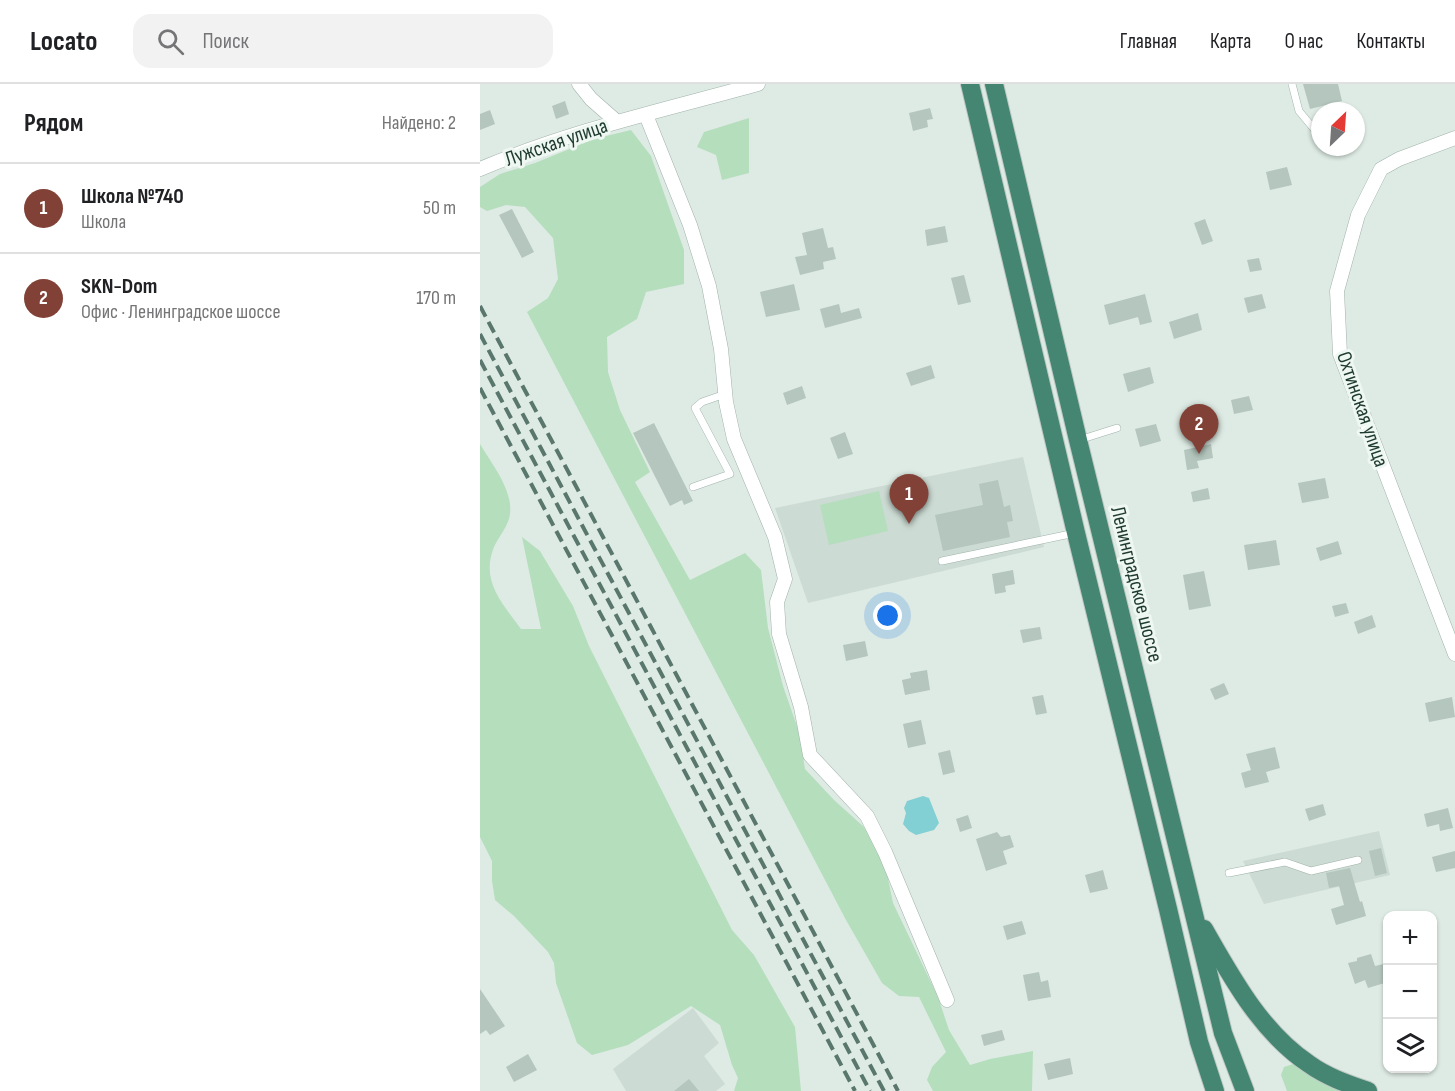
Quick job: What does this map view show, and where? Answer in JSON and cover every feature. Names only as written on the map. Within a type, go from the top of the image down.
[{"type":"highway","points":[[970,84],[1076,533],[1166,897],[1208,1091]]},
{"type":"highway","name":"Ленинградское шоссе","points":[[994,84],[1078,440],[1223,1033],[1245,1091]]},
{"type":"highway","points":[[1193,908],[1229,973],[1255,1011],[1280,1040],[1308,1064],[1337,1080],[1368,1091]]},
{"type":"highway","points":[[1198,1042],[1215,1091]]},
{"type":"street","name":"Лужская улица","points":[[579,84],[591,99],[616,121]]},
{"type":"street","points":[[616,121],[758,84]]},
{"type":"street","points":[[646,115],[690,225],[709,285],[734,439],[775,537],[785,579],[777,602],[779,634],[801,707],[810,755],[867,816],[885,852],[947,1000]]},
{"type":"street","name":"Лужская улица","points":[[480,169],[512,155],[616,121]]},
{"type":"street","name":"Охтинская улица","points":[[1455,138],[1381,168],[1358,215],[1337,291],[1340,354],[1455,654]]},
{"type":"lane","points":[[1292,84],[1299,111],[1311,125]]},
{"type":"lane","points":[[693,487],[730,474],[694,408],[702,402],[725,394]]},
{"type":"lane","points":[[1078,440],[1117,428]]},
{"type":"lane","points":[[942,561],[1076,533]]},
{"type":"lane","points":[[1229,873],[1285,862],[1311,871],[1358,860]]},
{"type":"shaded area","points":[[1023,457],[1044,547],[808,603],[775,508]]},
{"type":"shaded area","points":[[1379,831],[1390,875],[1264,904],[1243,861]]},
{"type":"shaded area","points":[[693,1008],[719,1043],[704,1056],[725,1084],[716,1091],[626,1091],[613,1069]]},
{"type":"green space","points":[[749,118],[749,173],[722,180],[716,155],[697,147],[704,132]]},
{"type":"green space","points":[[631,130],[651,156],[684,250],[684,284],[646,292],[637,319],[607,337],[608,372],[620,410],[650,472],[635,482],[690,580],[745,553],[761,570],[768,628],[783,686],[799,732],[805,769],[864,827],[875,845],[885,864],[893,903],[938,997],[949,1030],[970,1065],[1033,1051],[1032,1091],[933,1091],[927,1080],[932,1067],[946,1052],[919,997],[899,996],[882,983],[846,920],[527,312],[548,298],[558,279],[553,238],[525,207],[506,205],[487,211],[480,207],[480,187],[500,174],[535,163],[594,139]]},
{"type":"green space","points":[[480,444],[501,478],[510,505],[508,523],[490,559],[490,571],[496,591],[521,629],[541,629],[522,537],[540,551],[573,606],[589,646],[732,930],[754,955],[795,1027],[801,1091],[734,1091],[738,1078],[720,1025],[691,1006],[628,1045],[592,1055],[577,1043],[556,983],[554,963],[548,952],[514,916],[495,900],[492,861],[480,837]]},
{"type":"green space","points":[[879,491],[888,531],[829,545],[820,505]]},
{"type":"green space","points":[[1293,1064],[1341,1091],[1287,1091],[1281,1075],[1284,1067]]},
{"type":"water","points":[[923,796],[929,798],[939,823],[934,830],[916,835],[903,824],[906,813],[904,808],[907,801]]},
{"type":"building","points":[[1303,84],[1338,84],[1342,101],[1311,102],[1310,109]]},
{"type":"building","points":[[565,101],[569,114],[556,119],[552,106]]},
{"type":"building","points":[[930,108],[933,119],[927,120],[928,127],[913,131],[909,113]]},
{"type":"building","points":[[490,110],[495,124],[480,130],[480,114]]},
{"type":"building","points":[[1287,167],[1292,185],[1270,190],[1266,172]]},
{"type":"building","points":[[512,209],[534,252],[522,258],[499,215]]},
{"type":"building","points":[[1205,219],[1213,241],[1202,245],[1194,223]]},
{"type":"building","points":[[945,226],[948,242],[927,246],[925,230]]},
{"type":"building","points":[[823,228],[828,248],[833,247],[836,259],[823,262],[824,269],[800,275],[795,257],[807,255],[802,233]]},
{"type":"building","points":[[1259,258],[1262,270],[1250,272],[1247,260]]},
{"type":"building","points":[[964,275],[971,302],[958,305],[951,278]]},
{"type":"building","points":[[794,284],[800,310],[766,317],[760,292]]},
{"type":"building","points":[[1145,294],[1152,322],[1140,325],[1138,317],[1109,325],[1104,305]]},
{"type":"building","points":[[1262,294],[1266,308],[1248,313],[1244,298]]},
{"type":"building","points":[[839,304],[841,313],[859,308],[862,318],[825,328],[820,309]]},
{"type":"building","points":[[1198,313],[1202,330],[1174,339],[1169,322]]},
{"type":"building","points":[[931,365],[935,378],[911,386],[906,373]]},
{"type":"building","points":[[1150,367],[1154,383],[1128,392],[1123,374]]},
{"type":"building","points":[[802,386],[806,398],[787,405],[783,393]]},
{"type":"building","points":[[1249,396],[1253,410],[1234,414],[1231,400]]},
{"type":"building","points":[[654,423],[693,501],[684,505],[682,500],[670,506],[633,433]]},
{"type":"building","points":[[1156,424],[1161,441],[1140,447],[1135,429]]},
{"type":"building","points":[[845,432],[853,454],[838,459],[830,438]]},
{"type":"building","points":[[1211,444],[1213,458],[1197,461],[1199,468],[1187,470],[1184,450]]},
{"type":"building","points":[[1325,478],[1329,498],[1302,503],[1298,483]]},
{"type":"building","points":[[998,480],[1004,507],[1010,505],[1013,521],[1007,522],[1010,537],[943,551],[935,515],[983,505],[979,484]]},
{"type":"building","points":[[1208,488],[1210,499],[1193,502],[1191,492]]},
{"type":"building","points":[[1276,540],[1280,565],[1248,570],[1244,545]]},
{"type":"building","points":[[1338,541],[1342,554],[1320,561],[1316,548]]},
{"type":"building","points":[[1013,570],[1015,584],[1005,586],[1006,592],[995,594],[992,574]]},
{"type":"building","points":[[1204,571],[1211,606],[1189,610],[1183,575]]},
{"type":"building","points":[[1346,603],[1349,613],[1335,617],[1332,606]]},
{"type":"building","points":[[1372,615],[1376,627],[1358,634],[1354,622]]},
{"type":"building","points":[[1040,627],[1042,639],[1023,643],[1020,630]]},
{"type":"building","points":[[865,641],[868,656],[846,661],[843,645]]},
{"type":"building","points":[[927,670],[930,690],[905,695],[902,680],[911,678],[910,673]]},
{"type":"building","points":[[1224,683],[1229,694],[1215,700],[1210,689]]},
{"type":"building","points":[[1043,695],[1047,713],[1036,715],[1032,697]]},
{"type":"building","points":[[1452,697],[1455,717],[1429,722],[1425,703]]},
{"type":"building","points":[[921,720],[926,744],[908,748],[903,724]]},
{"type":"building","points":[[1275,747],[1280,768],[1266,772],[1269,782],[1245,788],[1241,773],[1251,770],[1246,754]]},
{"type":"building","points":[[950,750],[955,772],[943,775],[938,753]]},
{"type":"building","points":[[1323,804],[1326,815],[1309,821],[1305,809]]},
{"type":"building","points":[[1448,808],[1453,828],[1440,831],[1439,824],[1427,827],[1424,814]]},
{"type":"building","points":[[968,815],[972,828],[960,832],[956,819]]},
{"type":"building","points":[[997,832],[1001,837],[1010,835],[1014,847],[1003,851],[1007,864],[986,871],[976,839]]},
{"type":"building","points":[[1381,848],[1387,873],[1375,876],[1369,851]]},
{"type":"building","points":[[1455,851],[1455,868],[1436,872],[1432,857]]},
{"type":"building","points":[[1350,868],[1366,916],[1336,925],[1331,909],[1344,905],[1339,886],[1329,888],[1326,873]]},
{"type":"building","points":[[1103,870],[1108,889],[1090,893],[1085,875]]},
{"type":"building","points":[[1022,921],[1026,934],[1007,940],[1003,926]]},
{"type":"building","points":[[1371,954],[1375,966],[1383,964],[1383,984],[1368,988],[1365,980],[1355,984],[1348,963],[1357,961],[1357,958]]},
{"type":"building","points":[[1039,972],[1041,982],[1048,980],[1051,997],[1028,1001],[1023,975]]},
{"type":"building","points":[[480,989],[505,1026],[490,1035],[486,1030],[480,1034]]},
{"type":"building","points":[[1002,1030],[1005,1040],[984,1046],[981,1035]]},
{"type":"building","points":[[528,1054],[537,1070],[514,1082],[506,1067]]},
{"type":"building","points":[[1070,1058],[1073,1074],[1048,1080],[1044,1064]]},
{"type":"building","points":[[689,1079],[699,1091],[674,1091]]},
{"type":"railway","points":[[480,306],[898,1091]]},
{"type":"railway","points":[[480,334],[884,1091]]},
{"type":"railway","points":[[480,360],[870,1091]]},
{"type":"railway","points":[[480,388],[855,1091]]},
{"type":"place","name":"SKN-Dom","points":[[1199,454]]},
{"type":"place","name":"Школа №740","points":[[909,524]]}]
